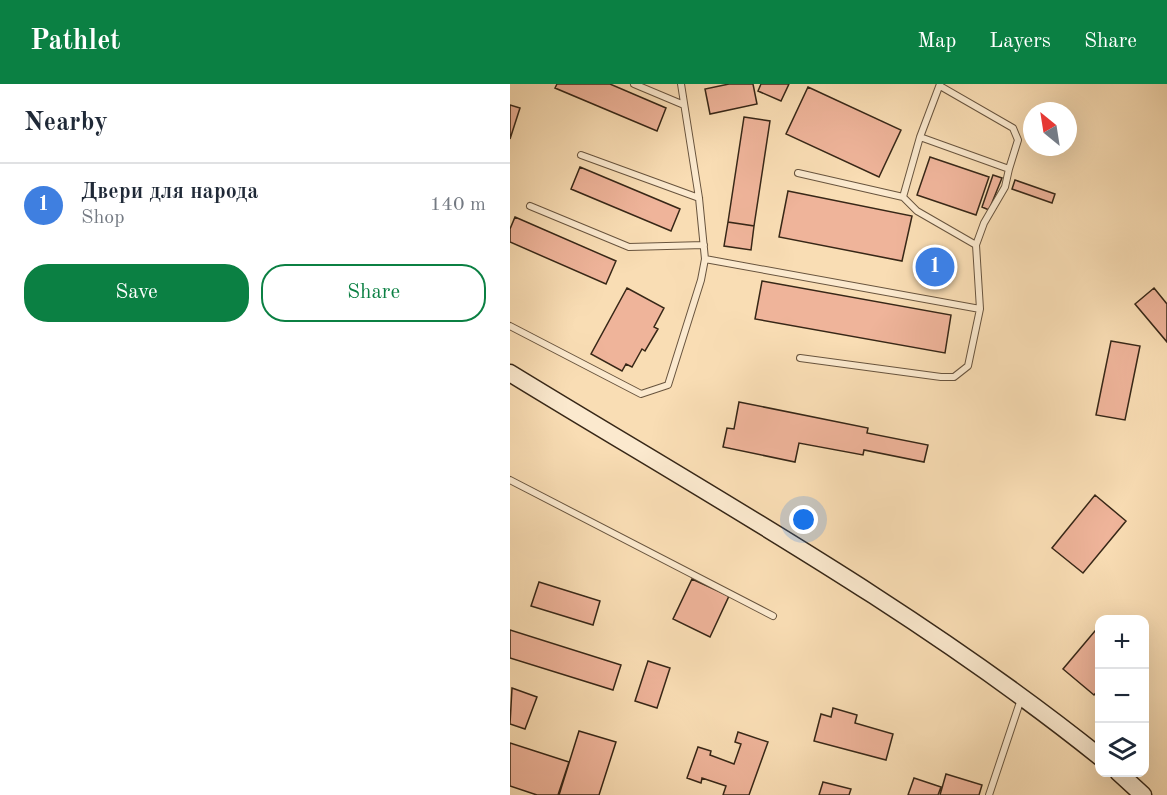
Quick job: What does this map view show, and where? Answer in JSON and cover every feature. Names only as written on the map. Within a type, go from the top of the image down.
[{"type":"main road","points":[[510,373],[870,595],[1021,698],[1095,754]]},
{"type":"main road","points":[[1123,777],[1143,795]]},
{"type":"lane","points":[[634,84],[684,105]]},
{"type":"lane","points":[[510,326],[641,394],[668,385],[701,280],[705,259],[699,198],[681,84]]},
{"type":"lane","points":[[800,358],[954,377],[968,366],[980,309],[976,245],[984,223],[1005,187],[1018,140],[1013,128],[940,85],[920,137],[903,197]]},
{"type":"lane","points":[[920,137],[1009,169]]},
{"type":"lane","points":[[581,155],[699,198]]},
{"type":"lane","points":[[798,173],[903,197],[916,211],[976,245]]},
{"type":"lane","points":[[530,206],[629,247],[704,245]]},
{"type":"lane","points":[[705,259],[980,309]]},
{"type":"lane","points":[[510,480],[774,616]]},
{"type":"lane","points":[[989,795],[1021,698]]},
{"type":"building","points":[[557,84],[610,84],[666,108],[657,131],[555,88]]},
{"type":"building","points":[[729,84],[753,84],[757,104],[710,114],[705,89]]},
{"type":"building","points":[[761,84],[789,84],[781,101],[758,91]]},
{"type":"building","points":[[808,87],[901,130],[879,177],[786,134]]},
{"type":"building","points":[[510,105],[520,108],[510,139]]},
{"type":"building","points":[[744,117],[770,121],[754,226],[728,222]]},
{"type":"building","points":[[930,157],[989,177],[976,215],[917,195]]},
{"type":"building","points":[[580,167],[680,209],[671,231],[571,189]]},
{"type":"building","points":[[993,175],[1002,178],[989,210],[982,207]]},
{"type":"building","points":[[1015,180],[1055,194],[1052,203],[1012,189]]},
{"type":"building","points":[[788,191],[912,216],[902,261],[779,237]]},
{"type":"building","points":[[515,217],[616,261],[606,284],[510,242],[510,229]]},
{"type":"building","points":[[728,222],[754,226],[751,250],[724,246]]},
{"type":"building","points":[[932,253],[945,257],[938,282],[925,278]]},
{"type":"building","points":[[762,281],[951,315],[945,353],[755,319]]},
{"type":"building","points":[[627,288],[664,308],[654,327],[658,329],[645,351],[642,349],[632,367],[626,364],[622,371],[591,354]]},
{"type":"building","points":[[1154,288],[1167,304],[1167,342],[1135,304]]},
{"type":"building","points":[[1111,341],[1140,346],[1125,420],[1096,415]]},
{"type":"building","points":[[739,402],[868,428],[867,433],[928,445],[924,462],[864,450],[863,455],[799,443],[795,462],[723,447],[727,428],[734,429]]},
{"type":"building","points":[[1095,495],[1126,521],[1083,573],[1052,548]]},
{"type":"building","points":[[692,579],[729,596],[710,637],[673,619]]},
{"type":"building","points":[[539,582],[600,601],[593,625],[531,606]]},
{"type":"building","points":[[510,630],[621,665],[613,690],[510,658]]},
{"type":"building","points":[[1095,631],[1095,694],[1063,669]]},
{"type":"building","points":[[648,661],[670,668],[657,708],[635,701]]},
{"type":"building","points":[[512,688],[537,697],[525,729],[510,724]]},
{"type":"building","points":[[833,708],[857,715],[855,723],[893,734],[886,760],[814,741],[821,714],[831,717]]},
{"type":"building","points":[[579,731],[616,742],[599,795],[559,795]]},
{"type":"building","points":[[738,732],[768,742],[749,795],[723,795],[726,786],[702,778],[701,783],[687,778],[698,747],[711,751],[710,755],[734,764],[741,744],[735,742]]},
{"type":"building","points":[[510,743],[569,762],[558,795],[537,795],[510,786]]},
{"type":"building","points":[[946,774],[982,785],[979,795],[940,795]]},
{"type":"building","points":[[914,778],[941,787],[938,795],[908,795]]},
{"type":"building","points":[[823,782],[851,789],[849,795],[819,795]]},
{"type":"place","name":"Двери для народа","points":[[935,267]]}]
